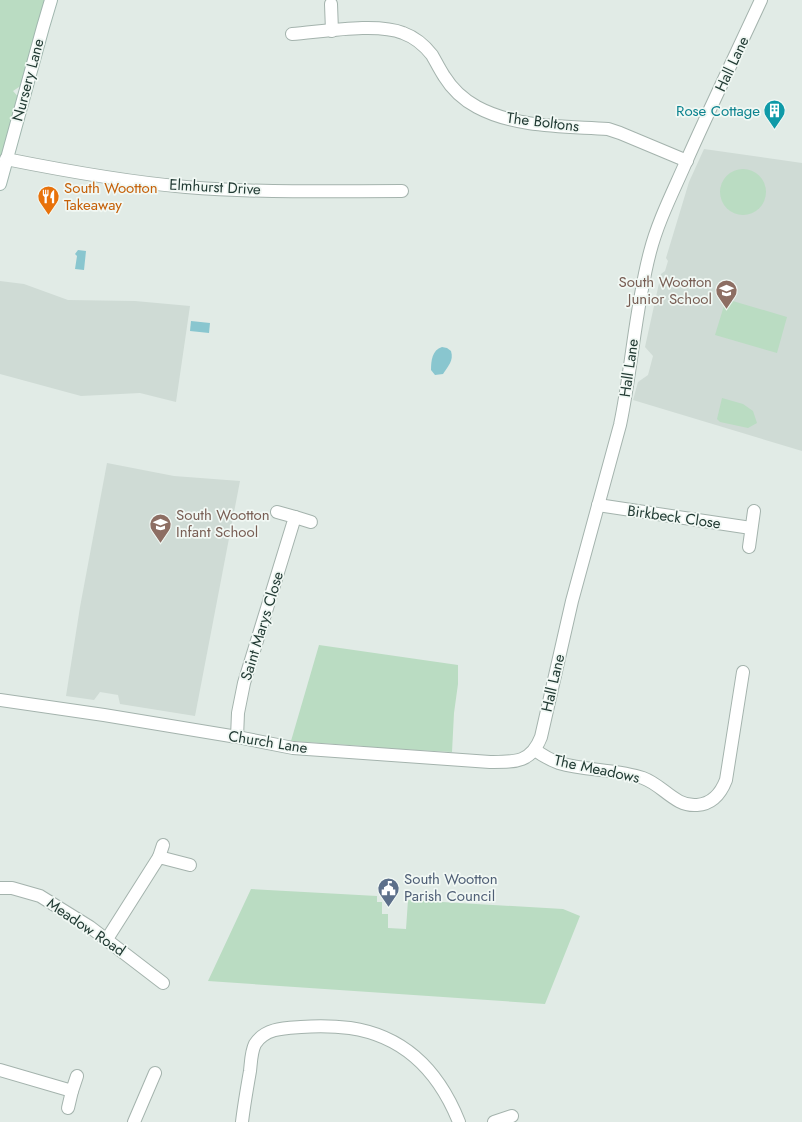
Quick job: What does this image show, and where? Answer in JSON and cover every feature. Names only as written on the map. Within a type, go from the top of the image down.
[{"type":"street","name":"Nursery Lane","points":[[0,184],[38,50],[42,27],[51,0]]},
{"type":"street","name":"Hall Lane","points":[[535,750],[541,737],[572,601],[614,451],[624,406],[637,313],[650,252],[662,217],[761,0]]},
{"type":"street","points":[[330,4],[332,30]]},
{"type":"street","name":"The Boltons","points":[[292,34],[373,28],[389,29],[404,33],[427,50],[452,88],[477,107],[513,121],[608,129],[687,161]]},
{"type":"street","name":"Elmhurst Drive","points":[[6,159],[135,182],[188,187],[255,190],[402,191]]},
{"type":"street","name":"Birkbeck Close","points":[[598,505],[751,528]]},
{"type":"street","points":[[749,547],[754,510]]},
{"type":"street","points":[[277,512],[310,522]]},
{"type":"street","name":"Saint Marys Close","points":[[238,737],[238,714],[244,683],[295,517]]},
{"type":"street","name":"The Meadows","points":[[535,750],[546,758],[560,763],[631,774],[646,779],[687,805],[698,805],[708,802],[717,795],[726,780],[743,672]]},
{"type":"street","name":"Church Lane","points":[[0,700],[238,737],[293,748],[490,762],[512,762],[522,760],[535,750]]},
{"type":"street","points":[[107,939],[159,857],[162,845]]},
{"type":"street","points":[[159,857],[190,865]]},
{"type":"street","name":"Meadow Road","points":[[0,888],[12,888],[40,896],[107,939],[163,983]]},
{"type":"street","points":[[242,1122],[255,1045],[265,1034],[281,1028],[327,1026],[351,1028],[381,1037],[412,1053],[434,1075],[452,1104],[459,1122]]},
{"type":"street","points":[[0,1070],[72,1091]]},
{"type":"street","points":[[134,1122],[155,1073]]},
{"type":"street","points":[[68,1108],[77,1076]]},
{"type":"street","points":[[494,1122],[512,1116]]},
{"type":"shaded area","name":"South Wootton Junior School","points":[[704,149],[802,163],[802,451],[633,400],[638,382],[648,375],[653,356],[645,347],[661,274],[665,271],[668,261],[666,258],[689,182]]},
{"type":"shaded area","points":[[0,281],[24,284],[68,300],[135,301],[190,306],[176,402],[140,393],[81,396],[0,374]]},
{"type":"shaded area","name":"South Wootton Infant School","points":[[107,463],[174,476],[240,481],[195,716],[120,704],[118,695],[100,692],[94,700],[66,696],[80,607]]},
{"type":"green space","points":[[0,0],[48,0],[25,83],[13,91],[21,100],[0,162]]},
{"type":"green space","points":[[748,169],[752,170],[762,179],[765,183],[765,201],[756,211],[748,215],[738,215],[730,211],[721,201],[720,187],[724,179],[734,170]]},
{"type":"green space","points":[[726,299],[787,317],[777,353],[715,335]]},
{"type":"green space","points":[[722,398],[743,404],[753,411],[757,423],[748,428],[720,422],[717,419]]},
{"type":"green space","points":[[319,645],[458,665],[458,684],[454,713],[452,752],[291,741]]},
{"type":"green space","points":[[251,889],[377,896],[377,902],[382,902],[382,914],[388,914],[388,928],[406,929],[408,900],[563,909],[580,916],[545,1004],[208,981]]},
{"type":"water","points":[[78,250],[86,251],[84,270],[75,269],[77,256],[75,254]]},
{"type":"water","points":[[191,321],[210,323],[209,333],[190,331]]},
{"type":"water","points":[[442,347],[451,351],[452,358],[449,366],[443,374],[435,375],[431,370],[432,360],[434,353]]},
{"type":"place","name":"Rose Cottage","points":[[775,130]]},
{"type":"place","name":"South Wootton Takeaway","points":[[48,216]]},
{"type":"place","name":"South Wootton Junior School","points":[[727,310]]},
{"type":"place","name":"South Wootton Infant School","points":[[160,544]]},
{"type":"place","name":"South Wootton Parish Council","points":[[389,908]]}]
